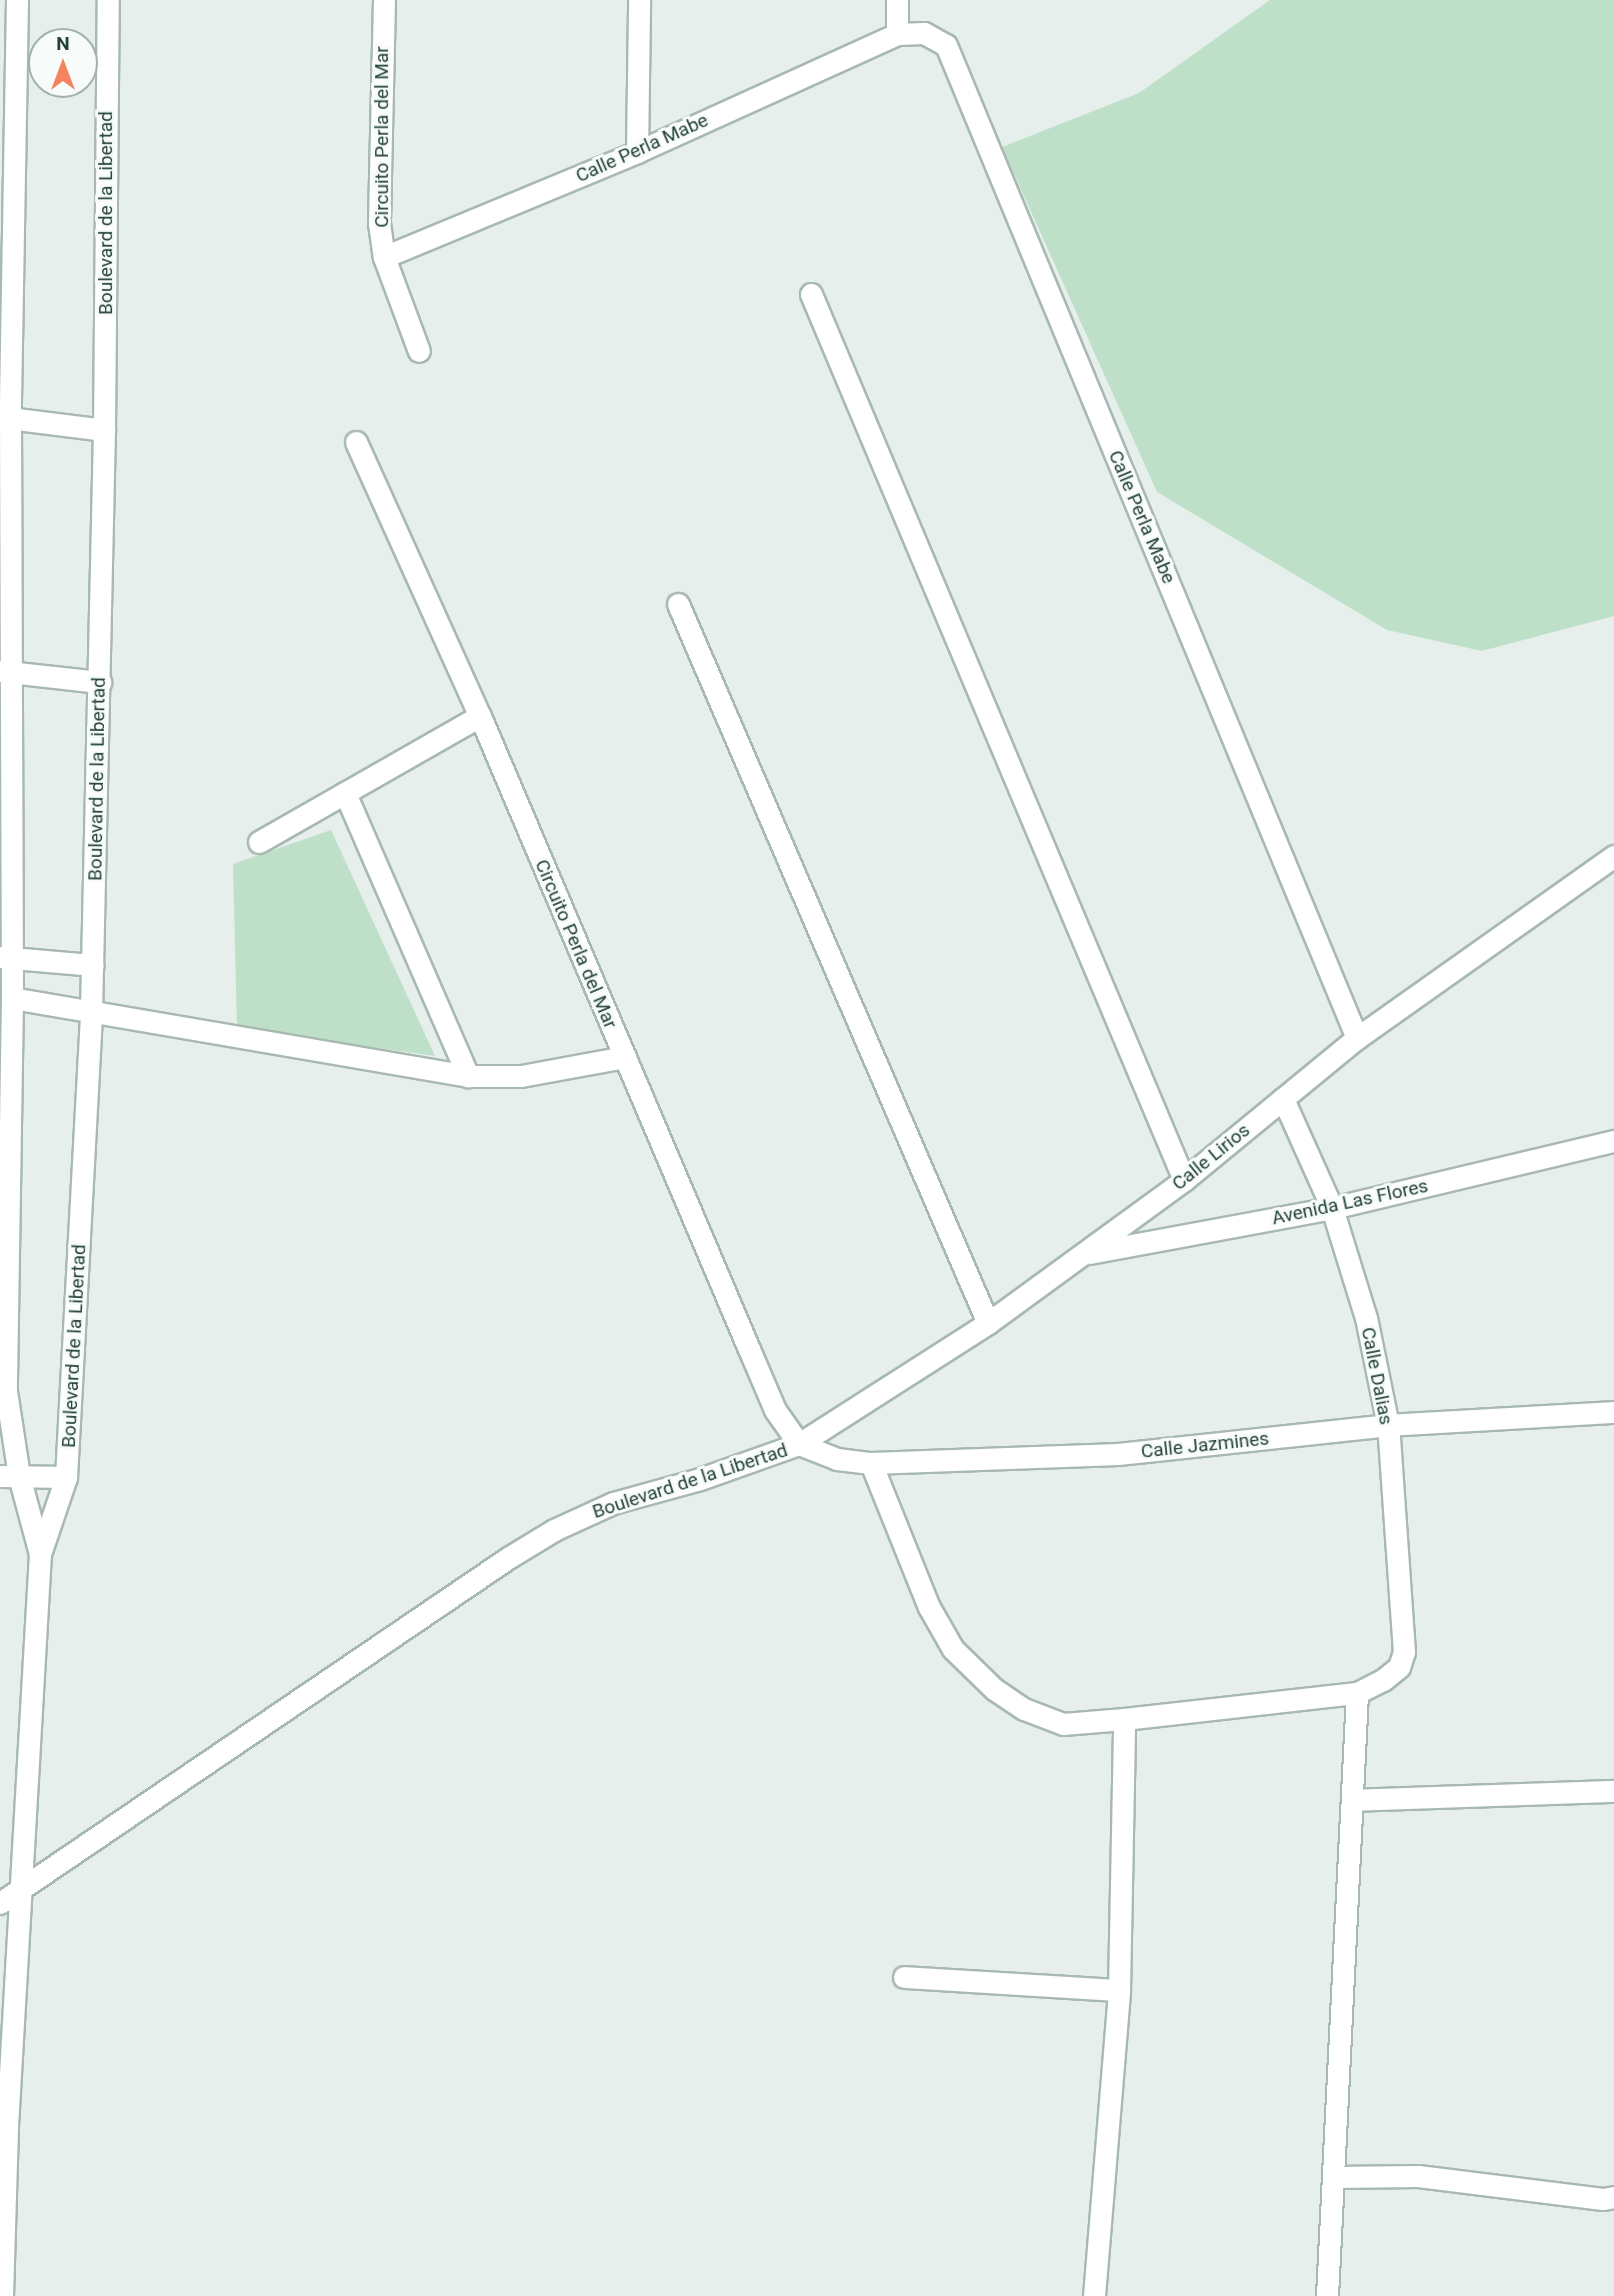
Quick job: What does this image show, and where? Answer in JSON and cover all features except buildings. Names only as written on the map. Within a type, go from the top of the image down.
[{"type":"street","name":"Boulevard de la Libertad","points":[[18,0],[5,418],[6,957],[12,998],[6,1391],[9,1476],[40,1554]]},
{"type":"street","name":"Boulevard de la Libertad","points":[[2,2296],[4,2129],[22,1888],[40,1554],[66,1476],[91,1012],[100,682],[108,0]]},
{"type":"street","name":"Circuito Perla del Mar","points":[[384,0],[379,223],[384,257],[419,351]]},
{"type":"street","points":[[637,152],[639,0]]},
{"type":"street","points":[[897,0],[897,34]]},
{"type":"street","name":"Calle Perla Mabe","points":[[384,257],[637,152],[897,34],[925,33],[946,45],[1357,1038]]},
{"type":"street","points":[[811,294],[1185,1180]]},
{"type":"street","points":[[5,418],[104,430]]},
{"type":"street","name":"Circuito Perla del Mar","points":[[356,442],[480,716],[775,1409],[799,1444]]},
{"type":"street","points":[[678,604],[988,1323]]},
{"type":"street","points":[[5,672],[100,682]]},
{"type":"street","points":[[259,842],[480,716]]},
{"type":"street","points":[[345,793],[468,1076]]},
{"type":"street","name":"Calle Lirios","points":[[799,1444],[988,1323],[1084,1254],[1185,1180],[1357,1038],[1614,856]]},
{"type":"street","points":[[6,957],[93,965]]},
{"type":"street","points":[[12,998],[468,1076],[521,1076],[625,1057]]},
{"type":"street","name":"Calle Dalias","points":[[1283,1099],[1332,1208],[1366,1318],[1388,1425],[1404,1652],[1399,1667],[1383,1680],[1357,1693]]},
{"type":"street","name":"Avenida Las Flores","points":[[1084,1254],[1332,1208],[1614,1141]]},
{"type":"street","name":"Calle Jazmines","points":[[799,1444],[837,1460],[871,1463],[1118,1454],[1388,1425],[1614,1412]]},
{"type":"street","name":"Boulevard de la Libertad","points":[[0,1903],[508,1558],[554,1530],[612,1503],[700,1479],[799,1444]]},
{"type":"street","points":[[871,1463],[929,1607],[953,1649],[994,1689],[1024,1709],[1063,1724],[1357,1693],[1327,2296]]},
{"type":"street","points":[[9,1476],[66,1476]]},
{"type":"street","points":[[1094,2296],[1119,1990],[1124,1719]]},
{"type":"street","points":[[1352,1800],[1614,1791]]},
{"type":"street","points":[[904,1977],[1119,1990]]},
{"type":"street","points":[[1334,2177],[1418,2176],[1603,2199],[1614,2197]]},
{"type":"green space","points":[[1270,0],[1614,0],[1614,616],[1482,651],[1387,630],[1157,492],[1002,147],[1139,93]]},
{"type":"green space","points":[[331,830],[435,1056],[237,1028],[233,864]]}]
